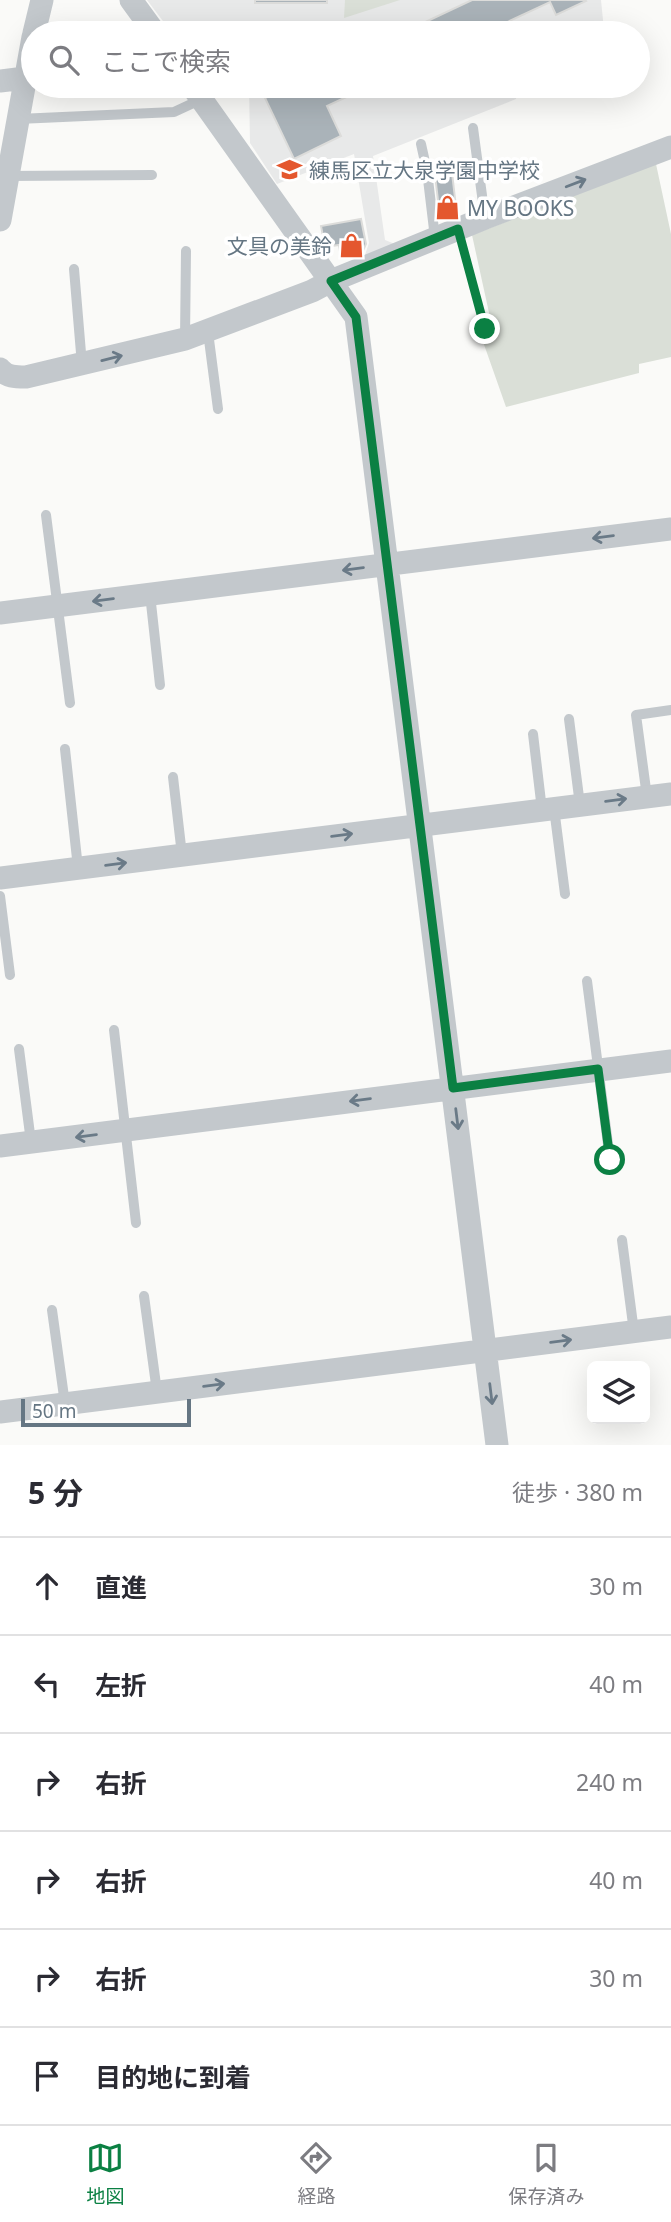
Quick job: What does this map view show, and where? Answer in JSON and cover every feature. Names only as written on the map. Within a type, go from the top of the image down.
[{"type":"street","points":[[37,21],[42,0]]},
{"type":"street","points":[[131,0],[146,21]]},
{"type":"street","points":[[0,81],[21,78]]},
{"type":"street","points":[[0,220],[22,98]]},
{"type":"street","points":[[201,98],[356,317],[498,1445]]},
{"type":"street","points":[[0,369],[13,377],[26,377],[185,340],[312,292],[331,281],[485,218],[671,147]]},
{"type":"street","points":[[0,612],[671,529]]},
{"type":"street","points":[[0,878],[671,794]]},
{"type":"street","points":[[0,1146],[671,1061]]},
{"type":"street","points":[[0,1412],[671,1327]]},
{"type":"lane","points":[[18,119],[174,112],[190,98]]},
{"type":"lane","points":[[473,128],[485,218]]},
{"type":"lane","points":[[421,144],[428,171],[435,238]]},
{"type":"lane","points":[[8,176],[152,176]]},
{"type":"lane","points":[[185,340],[186,251]]},
{"type":"lane","points":[[74,269],[82,365]]},
{"type":"lane","points":[[208,332],[218,410]]},
{"type":"lane","points":[[46,515],[70,703]]},
{"type":"lane","points":[[150,594],[160,685]]},
{"type":"lane","points":[[647,797],[636,715],[671,710]]},
{"type":"lane","points":[[569,719],[580,805]]},
{"type":"lane","points":[[533,734],[565,894]]},
{"type":"lane","points":[[65,749],[78,869]]},
{"type":"lane","points":[[173,777],[182,855]]},
{"type":"lane","points":[[0,896],[10,975]]},
{"type":"lane","points":[[587,981],[610,1160]]},
{"type":"lane","points":[[114,1030],[136,1223]]},
{"type":"lane","points":[[19,1049],[31,1142]]},
{"type":"lane","points":[[622,1240],[634,1332]]},
{"type":"lane","points":[[144,1296],[157,1392]]},
{"type":"lane","points":[[52,1310],[65,1404]]},
{"type":"path","points":[[458,229],[485,329]]},
{"type":"shaded area","points":[[147,0],[601,0],[603,21],[163,21]]},
{"type":"shaded area","points":[[345,0],[400,0],[344,18]]},
{"type":"shaded area","name":"練馬区立大泉学園中学校","points":[[249,98],[516,98],[373,156],[385,240],[395,244],[365,255],[369,243],[354,154],[277,184],[250,143]]},
{"type":"shaded area","points":[[656,164],[671,234],[671,357],[639,364],[639,373],[506,407],[481,336],[493,331],[472,235]]},
{"type":"building","points":[[255,0],[327,0],[327,3],[255,3]]},
{"type":"building","points":[[472,0],[586,1],[556,15],[550,2],[510,21],[427,21]]},
{"type":"building","points":[[265,98],[344,98],[327,106],[341,136],[294,159]]},
{"type":"building","points":[[452,173],[457,215],[440,217],[435,175]]},
{"type":"building","points":[[361,219],[366,244],[362,253],[341,257],[339,245],[325,247],[321,226]]},
{"type":"place","name":"練馬区立大泉学園中学校","points":[[289,170]]},
{"type":"place","name":"MY BOOKS","points":[[447,208]]},
{"type":"place","name":"文具の美鈴","points":[[352,246]]},
{"type":"route","points":[[485,329],[458,229],[331,281],[356,317],[453,1088],[598,1069],[610,1160]]}]
